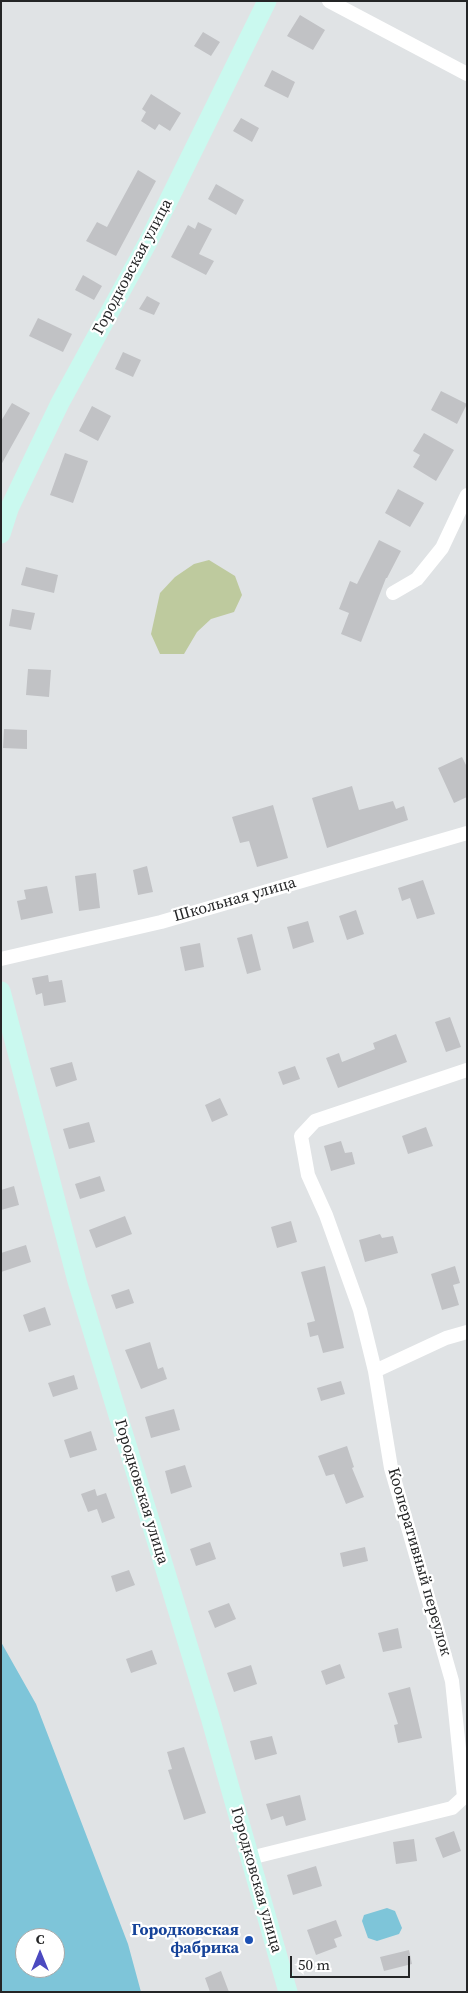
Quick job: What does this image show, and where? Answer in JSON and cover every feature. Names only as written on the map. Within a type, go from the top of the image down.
[{"type":"main road","name":"Городковская улица","points":[[1,534],[9,509],[60,404],[148,242],[267,1]]},
{"type":"main road","name":"Городковская улица","points":[[1,991],[77,1281],[210,1717],[288,1992]]},
{"type":"street","points":[[329,1],[467,74]]},
{"type":"street","points":[[393,593],[417,579],[442,548],[467,495]]},
{"type":"street","name":"Школьная улица","points":[[1,960],[161,922],[467,833]]},
{"type":"street","name":"Кооперативный переулок","points":[[250,1858],[452,1808],[465,1801],[452,1681],[391,1468],[375,1371],[360,1310],[326,1215],[308,1175],[301,1136],[314,1121],[467,1070]]},
{"type":"street","points":[[375,1371],[446,1338],[467,1332]]},
{"type":"green space","points":[[209,560],[235,576],[242,595],[234,612],[211,619],[197,632],[184,654],[160,654],[151,634],[160,593],[175,577],[194,564]]},
{"type":"water","points":[[1,1642],[36,1704],[128,1944],[141,1992],[1,1992]]},
{"type":"water","points":[[387,1908],[395,1911],[402,1928],[399,1934],[377,1941],[368,1938],[362,1921],[364,1915]]},
{"type":"building","points":[[300,15],[325,30],[313,50],[287,36]]},
{"type":"building","points":[[203,32],[220,42],[211,56],[194,46]]},
{"type":"building","points":[[272,70],[295,82],[288,98],[264,86]]},
{"type":"building","points":[[151,94],[181,113],[170,131],[159,124],[155,130],[141,121],[146,112],[142,109]]},
{"type":"building","points":[[241,118],[259,128],[252,142],[233,131]]},
{"type":"building","points":[[138,170],[156,181],[116,256],[86,241],[97,222],[107,227]]},
{"type":"building","points":[[216,184],[244,200],[236,215],[208,199]]},
{"type":"building","points":[[198,222],[212,229],[199,254],[214,261],[206,275],[171,257],[188,225],[195,229]]},
{"type":"building","points":[[83,275],[102,286],[94,300],[75,290]]},
{"type":"building","points":[[147,296],[160,303],[154,315],[139,309]]},
{"type":"building","points":[[38,318],[72,334],[63,352],[29,336]]},
{"type":"building","points":[[123,352],[141,360],[133,377],[115,369]]},
{"type":"building","points":[[441,391],[467,404],[457,424],[431,410]]},
{"type":"building","points":[[12,403],[30,413],[1,465],[1,421]]},
{"type":"building","points":[[92,406],[111,416],[98,441],[79,431]]},
{"type":"building","points":[[424,433],[454,450],[436,481],[413,467],[420,455],[413,451]]},
{"type":"building","points":[[65,453],[88,461],[73,503],[50,495]]},
{"type":"building","points":[[398,489],[424,503],[410,527],[385,513]]},
{"type":"building","points":[[379,540],[401,551],[386,578],[361,642],[341,634],[349,613],[339,609],[350,581],[357,584]]},
{"type":"building","points":[[26,567],[58,575],[54,593],[21,585]]},
{"type":"building","points":[[12,609],[35,613],[31,630],[9,626]]},
{"type":"building","points":[[28,669],[51,670],[49,697],[26,695]]},
{"type":"building","points":[[4,729],[27,730],[27,749],[3,748]]},
{"type":"building","points":[[462,757],[467,767],[467,797],[454,803],[438,768]]},
{"type":"building","points":[[352,786],[359,810],[393,801],[396,809],[404,806],[408,820],[327,848],[312,798]]},
{"type":"building","points":[[273,805],[288,858],[257,867],[249,841],[240,843],[232,817]]},
{"type":"building","points":[[147,866],[153,892],[138,895],[133,870]]},
{"type":"building","points":[[96,873],[100,908],[79,911],[75,876]]},
{"type":"building","points":[[423,880],[435,914],[417,919],[410,898],[402,901],[398,888]]},
{"type":"building","points":[[47,886],[53,913],[21,920],[17,901],[26,899],[24,890]]},
{"type":"building","points":[[356,910],[364,934],[347,940],[339,916]]},
{"type":"building","points":[[308,921],[314,942],[293,949],[287,927]]},
{"type":"building","points":[[252,934],[261,970],[247,974],[237,938]]},
{"type":"building","points":[[200,943],[204,967],[185,971],[180,947]]},
{"type":"building","points":[[48,975],[49,982],[62,980],[66,1002],[44,1006],[42,993],[36,995],[32,978]]},
{"type":"building","points":[[450,1017],[461,1047],[446,1052],[435,1022]]},
{"type":"building","points":[[396,1034],[407,1062],[338,1088],[326,1058],[339,1053],[342,1062],[375,1049],[373,1043]]},
{"type":"building","points":[[72,1062],[77,1080],[56,1087],[50,1068]]},
{"type":"building","points":[[295,1066],[300,1079],[283,1085],[278,1072]]},
{"type":"building","points":[[220,1098],[228,1115],[212,1122],[205,1105]]},
{"type":"building","points":[[89,1122],[95,1142],[69,1149],[63,1129]]},
{"type":"building","points":[[426,1127],[433,1146],[408,1154],[402,1136]]},
{"type":"building","points":[[341,1141],[345,1153],[352,1152],[355,1164],[331,1171],[324,1146]]},
{"type":"building","points":[[100,1176],[105,1191],[80,1199],[75,1184]]},
{"type":"building","points":[[14,1186],[19,1205],[1,1210],[1,1190]]},
{"type":"building","points":[[125,1216],[132,1234],[96,1248],[89,1230]]},
{"type":"building","points":[[291,1221],[297,1242],[277,1248],[271,1227]]},
{"type":"building","points":[[380,1234],[382,1238],[393,1236],[398,1253],[365,1262],[359,1240]]},
{"type":"building","points":[[26,1245],[31,1262],[1,1272],[1,1253]]},
{"type":"building","points":[[325,1266],[344,1348],[323,1353],[318,1335],[310,1337],[307,1323],[315,1321],[301,1272]]},
{"type":"building","points":[[455,1266],[460,1283],[453,1285],[459,1305],[442,1310],[431,1274]]},
{"type":"building","points":[[129,1289],[134,1303],[116,1309],[111,1295]]},
{"type":"building","points":[[45,1307],[51,1325],[29,1332],[23,1315]]},
{"type":"building","points":[[150,1342],[158,1369],[163,1367],[167,1379],[141,1389],[125,1350]]},
{"type":"building","points":[[74,1375],[78,1389],[53,1397],[48,1383]]},
{"type":"building","points":[[341,1381],[345,1394],[321,1401],[317,1388]]},
{"type":"building","points":[[174,1409],[180,1430],[151,1438],[145,1417]]},
{"type":"building","points":[[91,1431],[97,1450],[70,1458],[64,1440]]},
{"type":"building","points":[[347,1446],[354,1467],[352,1468],[364,1497],[346,1504],[334,1474],[326,1476],[318,1456]]},
{"type":"building","points":[[185,1465],[192,1487],[171,1494],[165,1471]]},
{"type":"building","points":[[95,1489],[97,1496],[106,1493],[115,1518],[102,1523],[97,1509],[88,1512],[81,1494]]},
{"type":"building","points":[[210,1542],[216,1559],[196,1566],[190,1549]]},
{"type":"building","points":[[365,1547],[368,1561],[343,1567],[340,1553]]},
{"type":"building","points":[[129,1570],[135,1585],[116,1592],[111,1576]]},
{"type":"building","points":[[229,1603],[236,1619],[215,1628],[208,1611]]},
{"type":"building","points":[[398,1628],[402,1648],[383,1652],[378,1633]]},
{"type":"building","points":[[152,1650],[157,1664],[131,1673],[126,1659]]},
{"type":"building","points":[[340,1664],[345,1678],[326,1685],[321,1671]]},
{"type":"building","points":[[251,1665],[257,1684],[234,1692],[227,1673]]},
{"type":"building","points":[[410,1687],[422,1738],[398,1743],[394,1725],[398,1724],[388,1693]]},
{"type":"building","points":[[272,1736],[277,1754],[255,1760],[250,1741]]},
{"type":"building","points":[[184,1747],[206,1813],[184,1820],[168,1770],[172,1769],[167,1752]]},
{"type":"building","points":[[300,1795],[306,1820],[286,1826],[283,1816],[271,1820],[266,1804]]},
{"type":"building","points":[[454,1831],[461,1851],[443,1858],[435,1838]]},
{"type":"building","points":[[414,1839],[417,1861],[396,1864],[393,1842]]},
{"type":"building","points":[[316,1866],[322,1886],[293,1895],[287,1875]]},
{"type":"building","points":[[336,1920],[342,1936],[334,1939],[337,1947],[316,1955],[307,1930]]},
{"type":"building","points":[[409,1950],[412,1964],[384,1971],[380,1957]]},
{"type":"building","points":[[221,1971],[229,1992],[210,1992],[205,1978]]},
{"type":"place","name":"Городковская фабрика","points":[[249,1940]]}]
